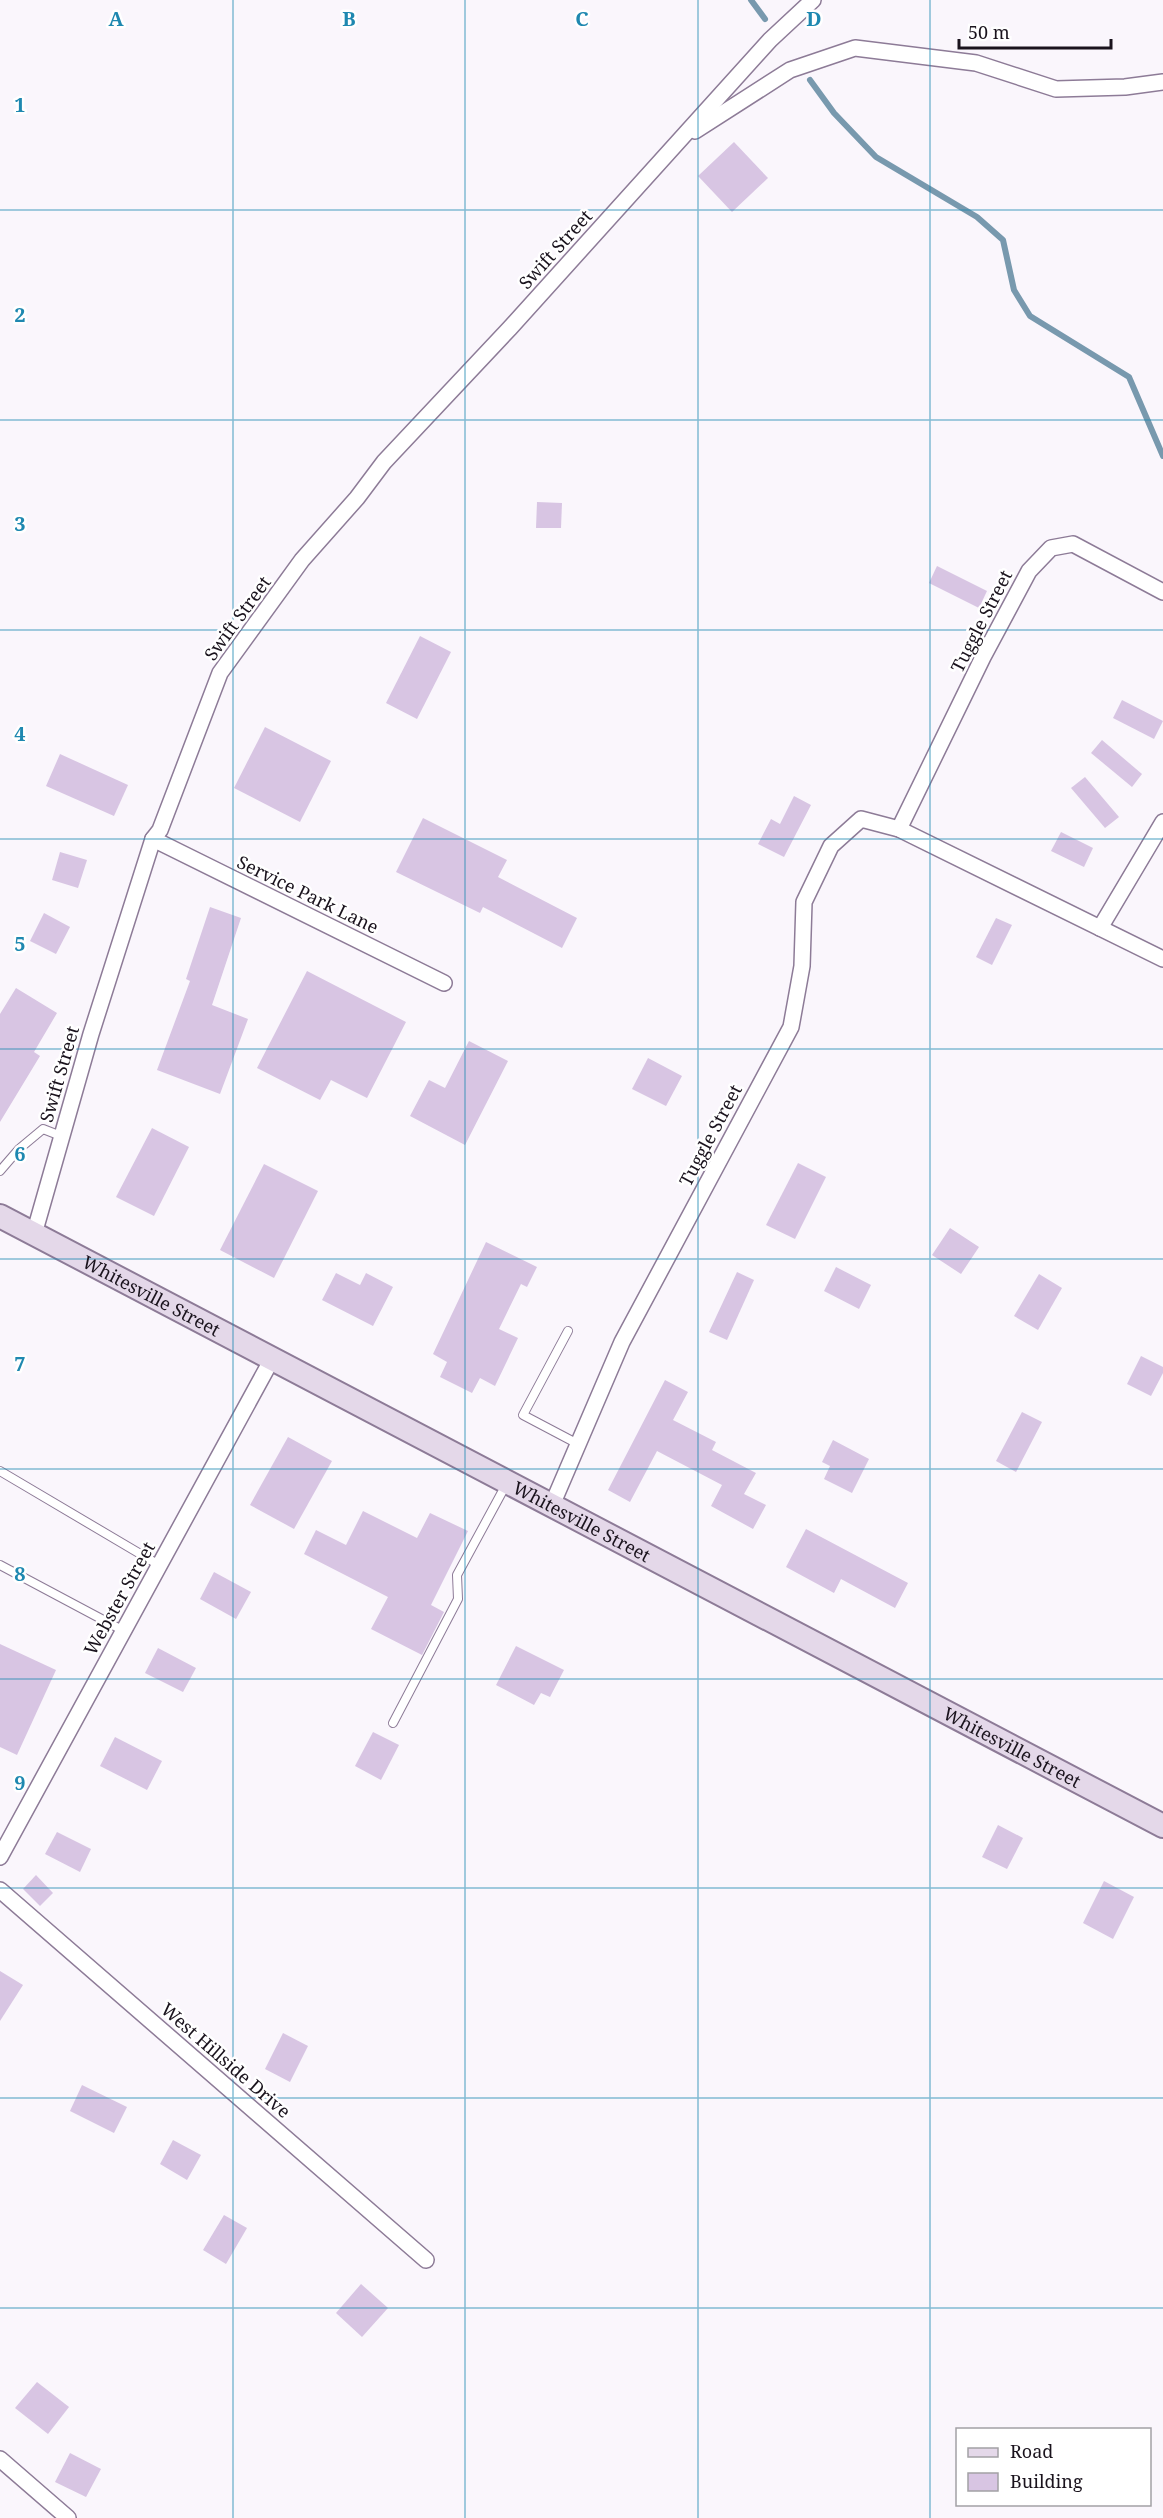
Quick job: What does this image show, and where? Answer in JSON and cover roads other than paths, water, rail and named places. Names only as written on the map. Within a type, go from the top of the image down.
[{"type":"main road","name":"Whitesville Street","points":[[0,1216],[1163,1826]]},
{"type":"street","name":"Swift Street","points":[[34,1234],[91,1034],[153,839],[160,830],[220,674],[302,560],[357,498],[384,462],[510,328],[770,40],[813,0]]},
{"type":"street","name":"Swift Street","points":[[677,142],[790,70],[855,48],[976,63],[1056,89],[1125,87],[1163,82]]},
{"type":"street","name":"Tuggle Street","points":[[899,829],[983,657],[1029,571],[1052,548],[1073,544],[1163,592]]},
{"type":"street","name":"Tuggle Street","points":[[552,1505],[622,1342],[791,1027],[802,966],[804,902],[831,846],[861,819],[899,829],[1163,959]]},
{"type":"street","points":[[1100,927],[1163,822]]},
{"type":"street","name":"Service Park Lane","points":[[153,839],[444,983]]},
{"type":"street","name":"Webster Street","points":[[0,1857],[272,1359]]},
{"type":"street","name":"West Hillside Drive","points":[[0,1890],[426,2260]]},
{"type":"street","points":[[0,2460],[68,2518]]},
{"type":"lane","points":[[0,1171],[19,1149],[43,1129],[61,1136]]},
{"type":"lane","points":[[568,1331],[523,1415],[578,1444]]},
{"type":"lane","points":[[0,1471],[159,1565]]},
{"type":"lane","points":[[393,1724],[458,1599],[457,1575],[507,1482]]},
{"type":"lane","points":[[0,1565],[124,1631]]},
{"type":"waterway","points":[[751,0],[765,19]]},
{"type":"waterway","points":[[810,80],[834,113],[876,157],[977,217],[1003,240],[1014,290],[1030,316],[1129,377],[1163,456]]}]
